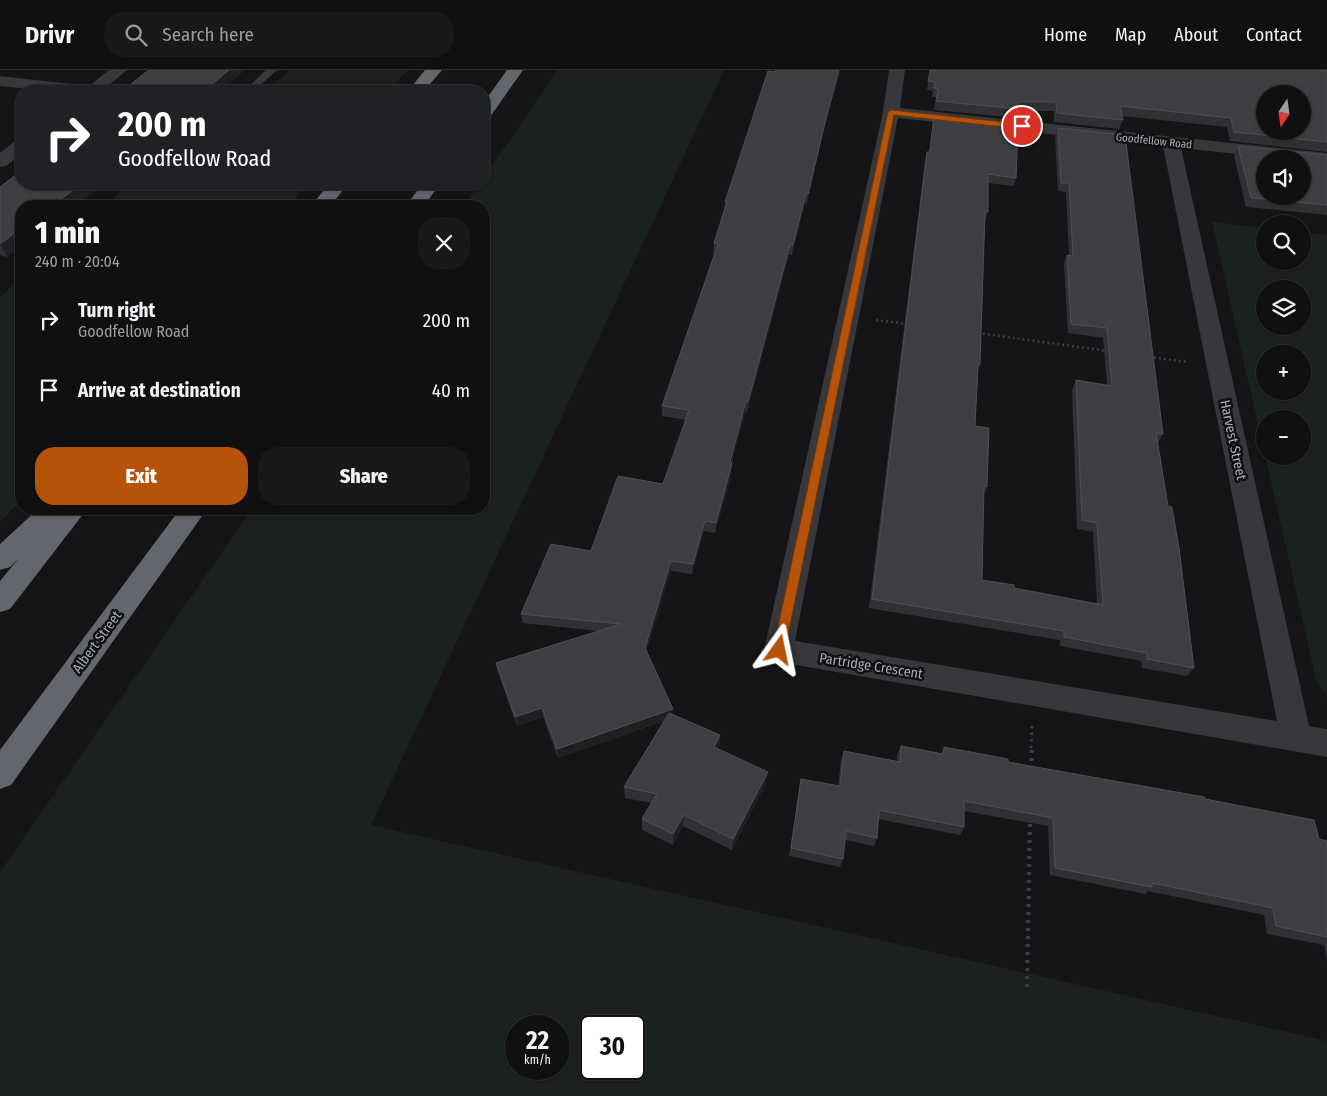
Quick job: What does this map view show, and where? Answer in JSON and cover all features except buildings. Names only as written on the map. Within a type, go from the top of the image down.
[{"type":"highway","points":[[421,85],[434,70]]},
{"type":"highway","points":[[490,103],[515,70]]},
{"type":"highway","points":[[490,105],[524,70]]},
{"type":"highway","points":[[325,200],[334,190]]},
{"type":"highway","points":[[0,560],[48,515]]},
{"type":"highway","points":[[0,601],[69,515]]},
{"type":"highway","name":"Albert Street","points":[[0,775],[190,515]]},
{"type":"street","points":[[100,85],[119,70]]},
{"type":"street","name":"Partridge Crescent","points":[[896,70],[891,112],[779,650],[1327,743]]},
{"type":"street","points":[[0,80],[42,85]]},
{"type":"street","name":"Goodfellow Road","points":[[891,112],[1327,158]]},
{"type":"street","name":"Harvest Street","points":[[1171,143],[1296,738]]},
{"type":"street","points":[[0,162],[15,150]]},
{"type":"lane","points":[[256,85],[272,70]]},
{"type":"path","points":[[849,316],[907,324]]},
{"type":"path","points":[[975,333],[1111,352]]},
{"type":"path","points":[[1140,356],[1218,366]]},
{"type":"path","points":[[1031,771],[1032,692]]},
{"type":"path","points":[[1027,987],[1030,810]]},
{"type":"shaded area","points":[[290,70],[408,70],[394,85],[274,85]]},
{"type":"shaded area","points":[[558,70],[724,70],[371,825],[1327,1041],[1327,1096],[0,1096],[0,872],[248,515],[490,515],[490,200],[467,200],[475,190],[490,190],[490,168]]},
{"type":"shaded area","points":[[123,190],[303,190],[293,200],[111,200]]},
{"type":"shaded area","points":[[1212,222],[1256,227],[1256,270],[1311,270],[1311,233],[1327,235],[1327,697],[1317,684],[1267,465],[1311,465],[1311,410],[1256,410],[1256,415]]},
{"type":"shaded area","points":[[15,283],[15,506],[0,522],[0,297]]},
{"type":"route","points":[[779,650],[891,112],[1022,126]]}]
